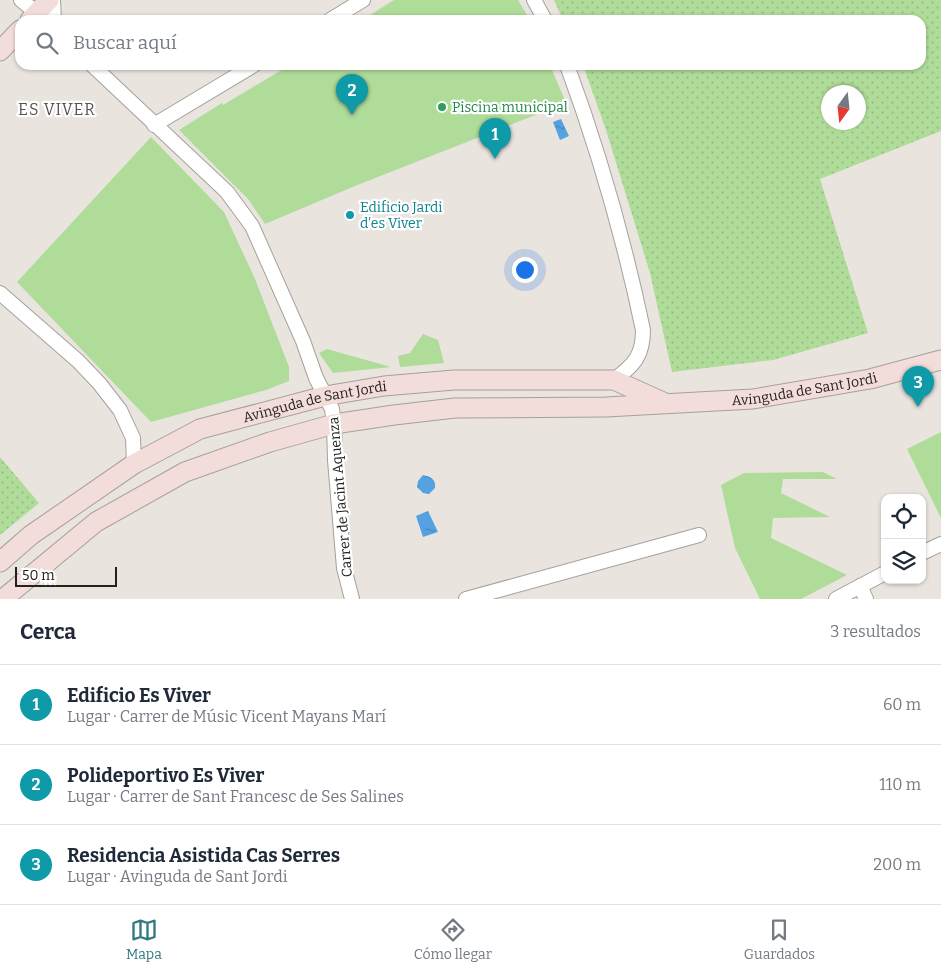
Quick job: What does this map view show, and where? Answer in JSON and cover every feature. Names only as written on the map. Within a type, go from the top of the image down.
[{"type":"street","points":[[21,0],[44,11]]},
{"type":"street","points":[[338,15],[363,0]]},
{"type":"street","points":[[534,0],[542,15]]},
{"type":"street","points":[[0,51],[15,35]]},
{"type":"street","name":"Carrer de Jacint Aquenza","points":[[97,70],[227,192],[252,226],[303,341],[316,378],[332,409],[344,568],[352,599]]},
{"type":"street","points":[[154,125],[246,70]]},
{"type":"street","points":[[569,70],[604,174],[630,270],[643,330],[643,345],[637,359],[630,368],[614,380]]},
{"type":"street","points":[[0,293],[78,361],[99,383],[120,410],[133,438],[134,464]]},
{"type":"street","name":"Avinguda de Sant Jordi","points":[[3,599],[96,522],[185,472],[270,442],[334,424],[455,408],[606,407],[753,399],[870,379],[941,360]]},
{"type":"street","name":"Avinguda de Sant Jordi","points":[[0,562],[30,535],[134,464],[200,429],[325,396],[384,386],[454,380],[614,380],[667,404]]},
{"type":"street","points":[[466,599],[699,535]]},
{"type":"street","points":[[926,552],[941,544]]},
{"type":"street","points":[[836,599],[863,593],[881,577]]},
{"type":"green space","points":[[394,0],[518,0],[527,15],[370,15]]},
{"type":"green space","points":[[554,0],[941,0],[941,131],[820,179],[868,333],[773,360],[672,372],[650,273],[606,130],[585,70],[926,70],[926,15],[561,15]]},
{"type":"green space","points":[[282,70],[552,70],[566,103],[355,186],[265,224],[248,199],[179,130],[222,103],[223,105]]},
{"type":"green space","points":[[151,137],[224,212],[255,279],[289,367],[289,381],[266,390],[151,422],[17,282]]},
{"type":"green space","points":[[423,334],[438,340],[444,363],[400,367],[398,356],[410,353]]},
{"type":"green space","points":[[327,349],[391,367],[333,373],[319,353]]},
{"type":"green space","points":[[941,432],[941,518],[907,449]]},
{"type":"green space","points":[[0,457],[39,503],[0,535]]},
{"type":"green space","points":[[823,472],[837,479],[783,479],[781,493],[830,517],[773,518],[771,538],[847,575],[801,599],[760,599],[735,548],[721,485],[744,473]]},
{"type":"water","points":[[561,119],[569,136],[560,140],[553,122]]},
{"type":"water","points":[[423,475],[435,482],[435,488],[429,494],[423,493],[417,487],[418,481]]},
{"type":"water","points":[[428,511],[438,532],[423,537],[416,516]]},
{"type":"place","name":"Piscina municipal","points":[[442,107]]},
{"type":"place","name":"Polideportivo Es Viver","points":[[352,115]]},
{"type":"place","name":"Edificio Es Viver","points":[[495,159]]},
{"type":"place","name":"Edificio Jardi d'es Viver","points":[[350,215]]},
{"type":"place","name":"Residencia Asistida Cas Serres","points":[[918,407]]},
{"type":"district","name":"ES VIVER","points":[[57,109]]}]
